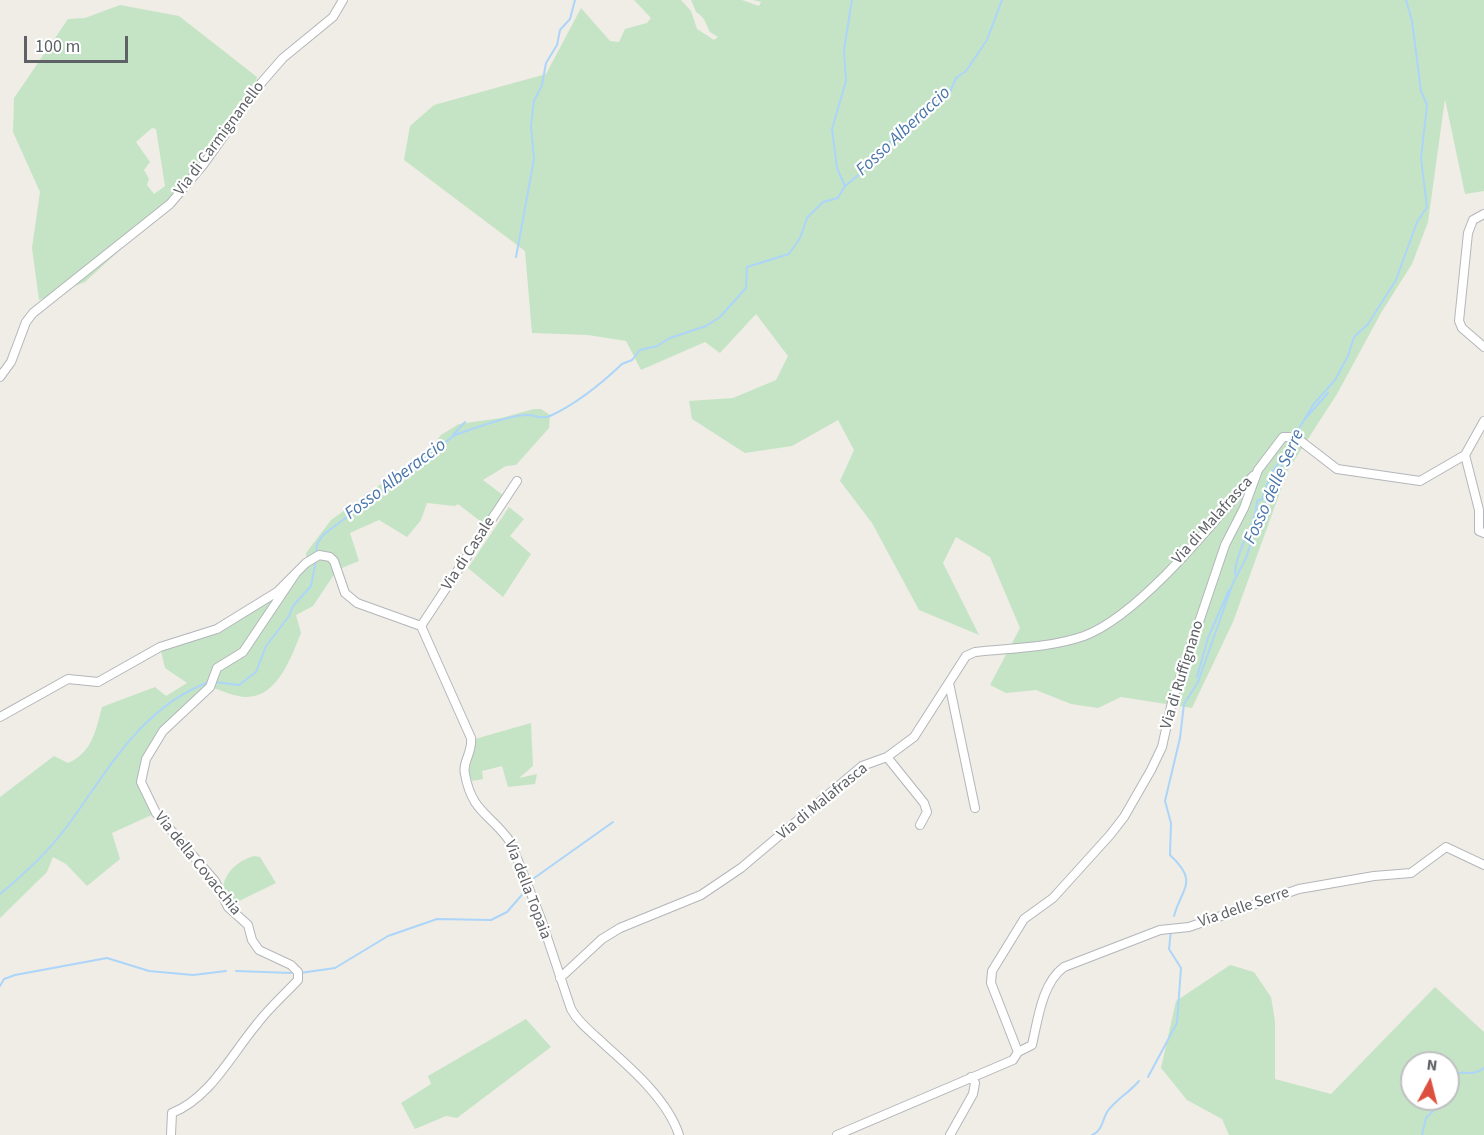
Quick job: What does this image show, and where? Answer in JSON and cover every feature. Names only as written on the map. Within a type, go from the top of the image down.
[{"type":"street","name":"Via di Carmignanello","points":[[0,377],[11,362],[26,322],[33,313],[170,204],[203,165],[262,82],[283,58],[333,17],[343,0]]},
{"type":"street","points":[[1484,214],[1473,220],[1468,233],[1459,321],[1462,328],[1484,347]]},
{"type":"street","name":"Via di Ruffignano","points":[[1018,1052],[991,983],[992,971],[1024,919],[1053,898],[1110,836],[1124,817],[1151,770],[1162,747],[1172,702],[1225,544],[1244,508],[1258,470],[1280,440],[1294,438],[1337,469],[1424,480],[1465,455],[1484,421]]},
{"type":"street","points":[[1465,455],[1479,510],[1479,531],[1484,534]]},
{"type":"street","name":"Via di Malafrasca","points":[[560,978],[602,939],[620,928],[701,895],[741,868],[862,766],[887,757],[914,737],[966,656],[975,652],[1061,642],[1086,635],[1108,623],[1149,591],[1215,521],[1258,470]]},
{"type":"street","name":"Via di Casale","points":[[421,626],[517,481]]},
{"type":"street","points":[[0,717],[68,679],[98,682],[160,647],[217,628],[267,600],[319,555],[330,557],[334,561],[345,593],[357,603],[421,626]]},
{"type":"street","name":"Via della Covacchia","points":[[171,1135],[172,1113],[192,1104],[205,1090],[262,1018],[298,980],[298,972],[291,965],[259,950],[252,940],[248,925],[228,907],[215,881],[156,813],[141,782],[146,759],[163,731],[213,681],[218,668],[243,652],[296,573]]},
{"type":"street","name":"Via della Topaia","points":[[421,626],[471,738],[472,747],[464,771],[470,796],[479,811],[504,832],[511,843],[576,1018],[641,1081],[669,1113],[680,1135]]},
{"type":"street","points":[[949,683],[975,808]]},
{"type":"street","points":[[887,757],[924,802],[927,812],[920,825]]},
{"type":"street","name":"Via delle Serre","points":[[1018,1052],[1032,1045],[1048,985],[1054,975],[1064,967],[1160,930],[1189,927],[1299,889],[1374,876],[1411,873],[1446,847],[1484,865]]},
{"type":"street","points":[[837,1135],[1013,1060],[1018,1052]]},
{"type":"street","points":[[950,1135],[973,1094],[975,1083],[971,1077]]},
{"type":"green space","points":[[634,0],[681,0],[691,11],[697,29],[714,40],[718,37],[710,32],[704,19],[696,12],[691,0],[742,0],[759,6],[761,2],[753,0],[1484,0],[1484,191],[1465,194],[1445,99],[1428,222],[1412,264],[1381,313],[1337,394],[1288,470],[1233,622],[1192,708],[1121,697],[1098,708],[1071,704],[1036,690],[1006,693],[990,685],[1020,628],[990,557],[956,537],[943,563],[979,635],[919,610],[872,523],[840,481],[854,450],[838,420],[792,446],[745,453],[692,419],[689,401],[733,398],[776,380],[788,356],[756,314],[720,353],[705,342],[641,370],[626,341],[588,335],[532,333],[525,251],[404,160],[410,126],[434,105],[546,74],[581,8],[610,41],[619,42],[625,29],[647,23],[651,18]]},
{"type":"green space","points":[[120,5],[179,16],[257,77],[251,106],[193,183],[85,282],[39,300],[32,248],[40,192],[13,132],[14,98],[68,19],[85,18]],"holes":[[[152,128],[156,129],[165,186],[154,194],[147,185],[149,179],[144,170],[150,162],[136,142]]]},
{"type":"green space","points":[[541,409],[550,415],[549,428],[516,465],[506,466],[483,480],[504,496],[484,524],[458,504],[455,506],[427,503],[421,520],[407,537],[379,520],[350,533],[359,561],[337,570],[313,606],[296,615],[301,633],[288,664],[275,683],[257,695],[246,697],[210,687],[165,730],[154,744],[141,771],[141,783],[156,813],[112,833],[120,859],[87,886],[66,864],[53,857],[47,872],[0,918],[0,797],[54,756],[68,763],[83,753],[92,740],[102,707],[155,687],[166,696],[187,683],[165,668],[160,647],[199,635],[257,606],[307,564],[306,553],[331,520],[430,449],[441,435],[459,424],[501,418]]},
{"type":"green space","points":[[509,507],[524,519],[510,536],[531,554],[503,597],[468,568]]},
{"type":"green space","points":[[531,723],[533,766],[519,778],[537,774],[535,784],[508,787],[502,766],[482,771],[483,779],[472,781],[469,772],[475,739]]},
{"type":"green space","points":[[254,856],[260,857],[276,883],[233,904],[223,886],[227,875],[234,867]]},
{"type":"green space","points":[[1230,965],[1254,972],[1271,997],[1275,1021],[1275,1079],[1331,1094],[1435,987],[1484,1032],[1484,1135],[1229,1135],[1222,1119],[1187,1100],[1161,1068],[1176,1001]]},
{"type":"green space","points":[[526,1019],[551,1047],[457,1118],[446,1116],[415,1129],[401,1103],[431,1084],[428,1076]]},
{"type":"waterway","points":[[516,257],[534,159],[531,126],[534,101],[542,85],[546,63],[557,45],[560,30],[570,19],[575,0]]},
{"type":"waterway","points":[[845,186],[837,168],[832,129],[846,81],[844,50],[852,0]]},
{"type":"waterway","name":"Fosso Alberaccio","points":[[316,554],[317,544],[323,535],[455,435],[511,417],[550,416],[588,393],[622,364],[632,360],[640,350],[657,346],[670,338],[706,326],[720,317],[746,288],[747,267],[789,254],[800,238],[807,218],[823,202],[838,198],[845,186],[872,164],[893,138],[932,109],[950,92],[956,78],[966,71],[987,40],[1002,0]]},
{"type":"waterway","name":"Fosso delle Serre","points":[[1174,916],[1186,885],[1186,879],[1179,864],[1170,855],[1171,823],[1165,801],[1180,738],[1184,704],[1198,682],[1233,583],[1246,558],[1260,515],[1295,435],[1313,405],[1335,380],[1348,356],[1354,337],[1368,324],[1396,280],[1417,222],[1427,207],[1421,158],[1427,105],[1421,91],[1412,21],[1406,0]]},
{"type":"waterway","name":"Fosso delle Serre","points":[[1304,420],[1328,393]]},
{"type":"waterway","points":[[453,435],[465,422]]},
{"type":"waterway","points":[[1235,574],[1236,564],[1253,520],[1257,501],[1262,499],[1271,474],[1288,449]]},
{"type":"waterway","name":"Fosso Alberaccio","points":[[214,682],[239,685],[256,672],[266,646],[289,616],[293,606],[311,586],[316,560]]},
{"type":"waterway","points":[[1197,677],[1208,638],[1229,590]]},
{"type":"waterway","name":"Fosso Alberaccio","points":[[0,894],[58,838],[126,744],[144,725],[184,693],[209,682]]},
{"type":"waterway","points":[[530,881],[613,822]]},
{"type":"waterway","points":[[300,973],[335,968],[388,936],[437,919],[491,920],[507,912],[527,889]]},
{"type":"waterway","name":"Fosso delle Serre","points":[[1148,1077],[1177,1023],[1181,968],[1169,949],[1171,930]]},
{"type":"waterway","points":[[0,986],[4,979],[15,975],[107,958],[149,971],[193,975],[226,971]]},
{"type":"waterway","points":[[236,971],[291,973]]},
{"type":"waterway","points":[[1460,1073],[1477,1072],[1484,1068]]},
{"type":"waterway","name":"Fosso delle Serre","points":[[1092,1135],[1100,1128],[1111,1107],[1139,1081]]},
{"type":"waterway","points":[[1422,1135],[1426,1118],[1433,1111]]}]
